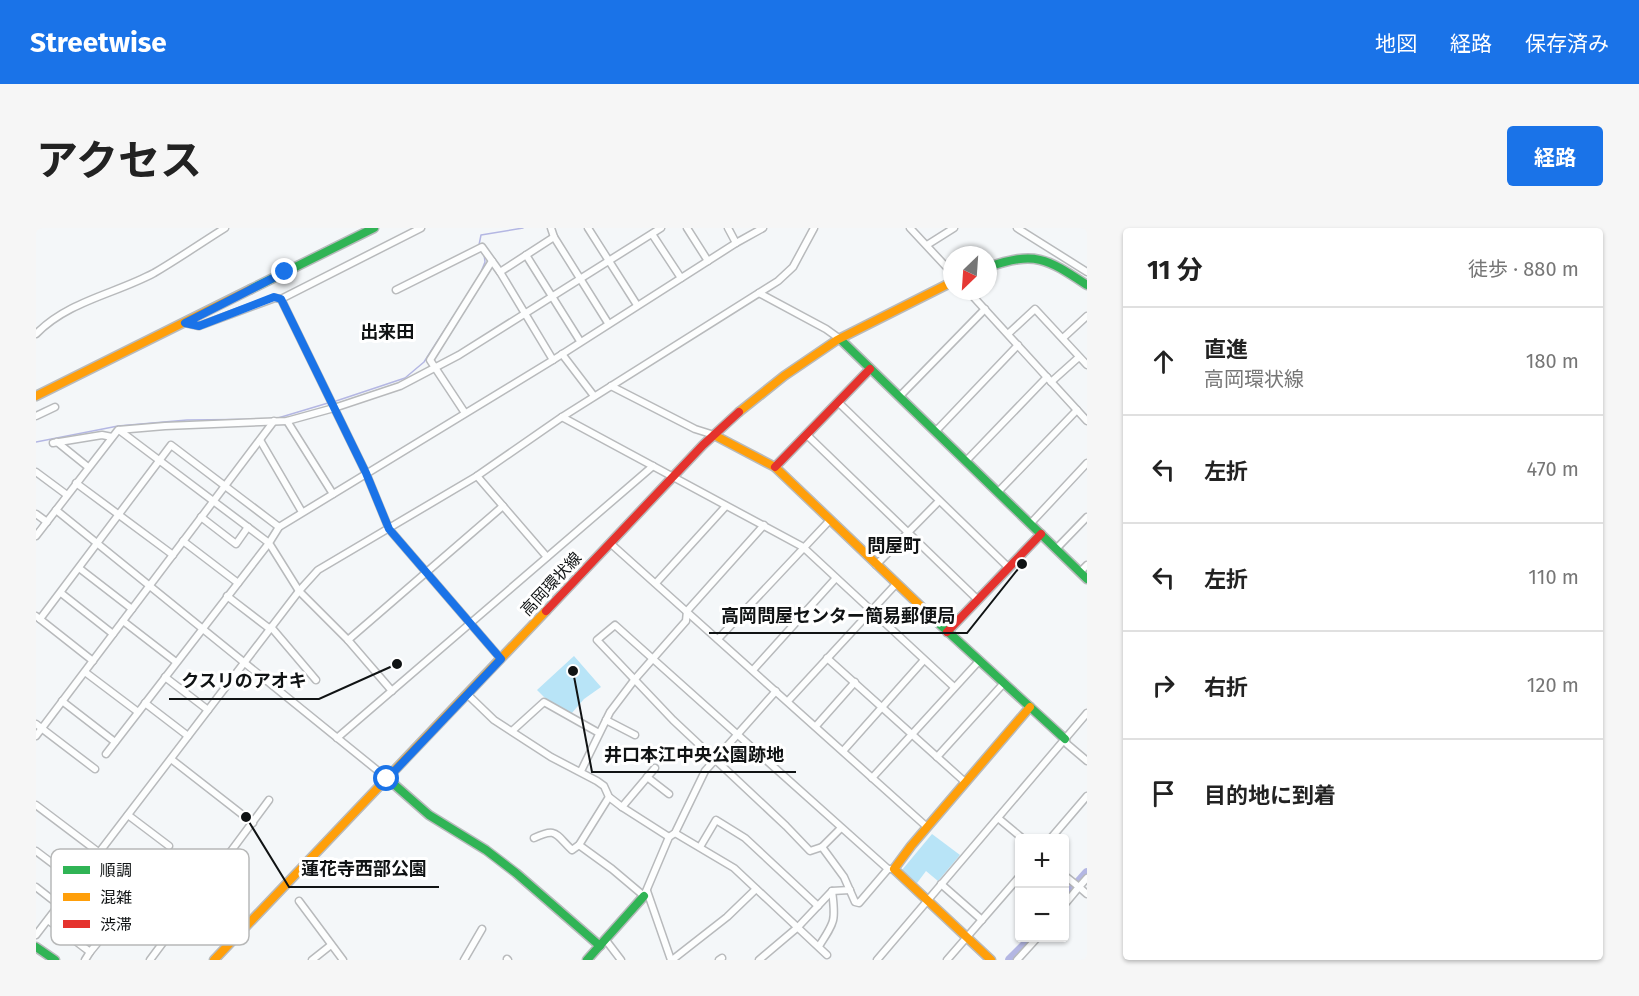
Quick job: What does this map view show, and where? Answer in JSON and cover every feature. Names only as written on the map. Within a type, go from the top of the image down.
[{"type":"street","points":[[36,334],[43,327],[99,295],[153,273],[225,228]]},
{"type":"street","points":[[36,396],[374,228]]},
{"type":"street","points":[[185,323],[199,326],[274,297],[281,299],[421,228]]},
{"type":"street","points":[[551,228],[554,237],[608,323]]},
{"type":"street","points":[[589,228],[637,305]]},
{"type":"street","points":[[36,536],[118,430],[287,421],[400,386],[525,315],[661,228]]},
{"type":"street","points":[[687,228],[708,261]]},
{"type":"street","points":[[728,228],[736,243]]},
{"type":"street","points":[[106,754],[279,527],[553,360],[608,323],[763,228]]},
{"type":"street","points":[[102,849],[270,628],[318,570],[477,476],[561,417],[778,280],[793,267],[814,228]]},
{"type":"street","points":[[910,228],[943,263]]},
{"type":"street","points":[[927,245],[954,228]]},
{"type":"street","points":[[1017,228],[1087,272]]},
{"type":"street","points":[[652,234],[681,278]]},
{"type":"street","points":[[500,272],[554,237]]},
{"type":"street","points":[[396,290],[482,247],[500,272],[553,360]]},
{"type":"street","points":[[526,255],[580,341]]},
{"type":"street","points":[[997,264],[1016,258],[1041,259],[1057,265],[1087,285]]},
{"type":"street","points":[[465,413],[430,360],[492,261]]},
{"type":"street","name":"高岡環状線","points":[[249,923],[610,543],[745,406],[790,371],[840,339],[943,287]]},
{"type":"street","points":[[759,293],[826,328],[840,339],[1084,576],[1087,565]]},
{"type":"street","points":[[281,299],[366,473],[389,529],[501,659]]},
{"type":"street","points":[[976,300],[1087,421]]},
{"type":"street","points":[[899,397],[985,309]]},
{"type":"street","points":[[1008,334],[1035,309],[1087,365]]},
{"type":"street","points":[[1063,338],[1087,316]]},
{"type":"street","points":[[935,432],[1018,345]]},
{"type":"street","points":[[562,354],[594,396]]},
{"type":"street","points":[[966,461],[1049,380],[1079,357]]},
{"type":"street","points":[[775,467],[870,369]]},
{"type":"street","points":[[611,386],[775,467],[896,584],[1087,761]]},
{"type":"street","points":[[838,402],[1009,568]]},
{"type":"street","points":[[36,416],[56,406]]},
{"type":"street","points":[[998,492],[1077,410]]},
{"type":"street","points":[[561,417],[803,547],[954,687]]},
{"type":"street","points":[[36,736],[39,726],[85,672],[274,421]]},
{"type":"street","points":[[287,421],[333,494]]},
{"type":"street","points":[[118,430],[269,543],[299,591],[348,639],[392,691]]},
{"type":"street","points":[[88,468],[55,442],[102,435],[112,437]]},
{"type":"street","points":[[807,435],[978,600]]},
{"type":"street","points":[[260,440],[302,512]]},
{"type":"street","points":[[93,661],[38,618],[61,593],[171,445],[279,527]]},
{"type":"street","points":[[1031,524],[1087,463]]},
{"type":"street","points":[[337,738],[653,466]]},
{"type":"street","points":[[36,472],[67,495]]},
{"type":"street","points":[[477,476],[548,557]]},
{"type":"street","points":[[76,483],[173,555]]},
{"type":"street","points":[[876,565],[939,501]]},
{"type":"street","points":[[348,639],[503,506]]},
{"type":"street","points":[[656,583],[726,506]]},
{"type":"street","points":[[56,510],[429,815],[486,850],[602,942],[621,960]]},
{"type":"street","points":[[36,514],[47,522]]},
{"type":"street","points":[[201,517],[236,544],[248,527]]},
{"type":"street","points":[[1056,549],[1087,517]]},
{"type":"street","points":[[718,639],[830,520]]},
{"type":"street","points":[[581,771],[606,720],[635,679],[686,621],[687,611],[765,525]]},
{"type":"street","points":[[947,632],[1041,534]]},
{"type":"street","points":[[183,541],[238,583]]},
{"type":"street","points":[[610,543],[927,827]]},
{"type":"street","points":[[79,568],[132,609]]},
{"type":"street","points":[[753,670],[836,578]]},
{"type":"street","points":[[788,701],[896,584]]},
{"type":"street","points":[[61,593],[113,634]]},
{"type":"street","points":[[227,596],[270,628],[316,680]]},
{"type":"street","points":[[123,621],[176,662]]},
{"type":"street","points":[[842,828],[822,847],[810,851],[673,720],[597,640],[615,625],[842,828],[928,900],[991,960]]},
{"type":"street","points":[[827,658],[965,782]]},
{"type":"street","points":[[843,751],[924,660]]},
{"type":"street","points":[[872,778],[979,660]]},
{"type":"street","points":[[85,672],[138,712]]},
{"type":"street","points":[[165,677],[208,710]]},
{"type":"street","points":[[816,726],[855,682]]},
{"type":"street","points":[[937,757],[1004,683]]},
{"type":"street","points":[[587,960],[645,894],[705,771],[776,691]]},
{"type":"street","points":[[467,694],[494,720],[550,757],[581,771],[604,786],[609,797],[622,807],[672,835],[700,847],[734,868],[827,955]]},
{"type":"street","points":[[62,701],[115,741]]},
{"type":"street","points":[[512,731],[544,702],[599,733]]},
{"type":"street","points":[[145,703],[188,736]]},
{"type":"street","points":[[822,847],[844,877],[855,902],[859,903],[1030,707]]},
{"type":"street","points":[[877,960],[1087,713]]},
{"type":"street","points":[[606,720],[635,735]]},
{"type":"street","points":[[39,726],[94,769]]},
{"type":"street","points":[[171,759],[253,824]]},
{"type":"street","points":[[622,807],[655,768]]},
{"type":"street","points":[[647,777],[669,794]]},
{"type":"street","points":[[1054,834],[1087,796]]},
{"type":"street","points":[[534,838],[552,831],[572,850],[579,845],[609,797]]},
{"type":"street","points":[[234,849],[269,800]]},
{"type":"street","points":[[36,805],[94,849]]},
{"type":"street","points":[[128,815],[169,846]]},
{"type":"street","points":[[998,818],[1017,834]]},
{"type":"street","points":[[700,847],[716,820],[745,838],[818,906]]},
{"type":"street","points":[[579,845],[645,894],[671,960],[727,916],[756,889]]},
{"type":"street","points":[[36,851],[51,862]]},
{"type":"street","points":[[1069,878],[1087,894]]},
{"type":"street","points":[[1069,899],[1087,878]]},
{"type":"street","points":[[947,960],[1015,882]]},
{"type":"street","points":[[941,884],[982,920]]},
{"type":"street","points":[[36,887],[51,899]]},
{"type":"street","points":[[764,958],[832,891],[850,890]]},
{"type":"street","points":[[819,946],[833,925],[835,914],[832,891]]},
{"type":"street","points":[[299,901],[343,960]]},
{"type":"street","points":[[36,935],[51,917]]},
{"type":"street","points":[[465,960],[482,929]]},
{"type":"street","points":[[1017,960],[1033,942]]},
{"type":"street","points":[[81,945],[90,952]]},
{"type":"street","points":[[85,960],[96,945]]},
{"type":"street","points":[[150,960],[161,945]]},
{"type":"street","name":"高岡環状線","points":[[214,960],[228,945]]},
{"type":"street","points":[[312,960],[331,945]]},
{"type":"street","points":[[36,947],[55,960]]},
{"type":"shaded area","points":[[574,656],[601,687],[584,699],[571,714],[545,698],[537,690]]},
{"type":"shaded area","points":[[932,834],[960,855],[938,881],[926,871],[917,883],[902,870]]},
{"type":"waterway","points":[[479,245],[481,235],[523,228]]},
{"type":"waterway","points":[[481,272],[485,262],[484,254]]},
{"type":"waterway","points":[[333,402],[405,378],[424,362],[453,317]]},
{"type":"waterway","points":[[278,418],[328,403]]},
{"type":"waterway","points":[[36,442],[118,426],[187,420],[271,419]]},
{"type":"waterway","points":[[1069,893],[1087,873]]},
{"type":"waterway","points":[[1010,960],[1028,942]]},
{"type":"traffic: fast","points":[[251,289],[374,228]]},
{"type":"traffic: fast","points":[[997,264],[1018,259],[1040,260],[1050,263],[1087,285]]},
{"type":"traffic: fast","points":[[840,339],[1087,579]]},
{"type":"traffic: fast","points":[[934,619],[1065,739]]},
{"type":"traffic: fast","points":[[388,779],[429,815],[486,850],[516,873],[600,946]]},
{"type":"traffic: fast","points":[[587,960],[644,896]]},
{"type":"traffic: fast","points":[[36,947],[55,960]]},
{"type":"traffic: slow","points":[[739,412],[784,376],[837,340],[943,287]]},
{"type":"traffic: slow","points":[[36,396],[251,289]]},
{"type":"traffic: slow","points":[[714,435],[775,467],[934,619]]},
{"type":"traffic: slow","points":[[249,923],[546,611]]},
{"type":"traffic: slow","points":[[991,960],[894,869],[1030,707]]},
{"type":"traffic: slow","points":[[214,960],[228,945]]},
{"type":"traffic: jam","points":[[775,467],[870,369]]},
{"type":"traffic: jam","points":[[546,611],[703,445],[739,412]]},
{"type":"traffic: jam","points":[[947,632],[1041,534]]},
{"type":"place","name":"高岡問屋センター簡易郵便局","points":[[1022,564]]},
{"type":"place","name":"クスリのアオキ","points":[[397,664]]},
{"type":"place","name":"井口本江中央公園跡地","points":[[573,671]]},
{"type":"place","name":"蓮花寺西部公園","points":[[246,817]]},
{"type":"district","name":"出来田","points":[[387,332]]},
{"type":"district","name":"問屋町","points":[[894,546]]},
{"type":"route","points":[[285,272],[185,323],[193,327],[199,326],[274,297],[281,299],[366,473],[389,529],[501,659],[387,779]]}]
